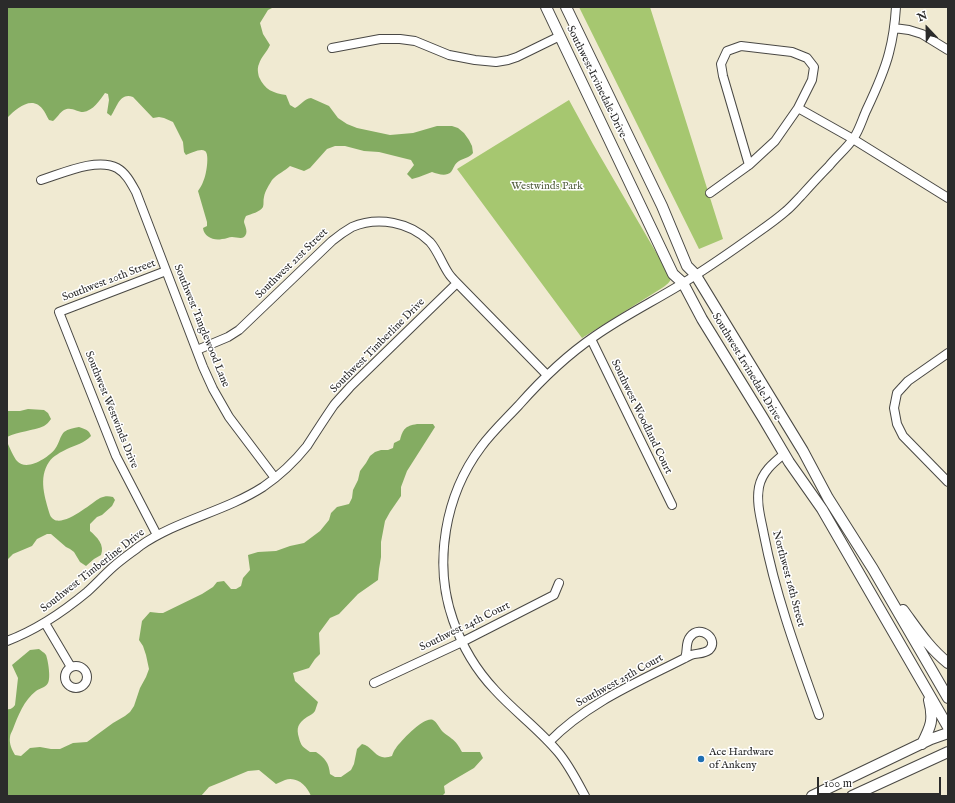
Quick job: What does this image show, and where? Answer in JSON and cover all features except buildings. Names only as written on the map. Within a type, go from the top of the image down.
[{"type":"main road","name":"Southwest Irvinedale Drive","points":[[546,7],[674,274],[683,283],[702,319],[784,454],[822,510],[948,728]]},
{"type":"main road","name":"Southwest Irvinedale Drive","points":[[566,7],[662,206],[687,266],[696,274],[803,451],[828,498],[873,569],[948,698]]},
{"type":"main road","points":[[873,569],[926,641],[937,654],[948,663]]},
{"type":"main road","points":[[922,744],[931,723],[932,711],[927,690]]},
{"type":"main road","points":[[812,796],[948,733]]},
{"type":"main road","points":[[852,796],[948,752]]},
{"type":"street","points":[[581,795],[571,769],[559,753],[494,689],[471,658],[462,642],[453,619],[444,580],[445,539],[453,501],[468,466],[480,448],[547,375],[561,362],[591,339],[683,283],[741,245],[787,211],[853,139],[889,56],[896,7]]},
{"type":"street","points":[[894,28],[922,34],[948,50]]},
{"type":"street","points":[[332,48],[380,39],[400,39],[415,41],[449,55],[496,62],[517,57],[560,36]]},
{"type":"street","points":[[710,193],[749,165],[775,141],[798,108],[812,80],[814,67],[807,58],[792,52],[741,46],[727,51],[721,64],[723,76],[749,165]]},
{"type":"street","points":[[798,108],[853,139],[948,198]]},
{"type":"street","name":"Southwest Tanglewood Lane","points":[[41,180],[93,164],[107,165],[116,168],[130,182],[136,192],[213,389],[224,409],[275,478]]},
{"type":"street","name":"Southwest 21st Street","points":[[197,350],[228,337],[239,330],[343,232],[364,223],[388,222],[410,228],[430,242],[449,274],[547,375]]},
{"type":"street","name":"Southwest 20th Street","points":[[60,312],[166,271]]},
{"type":"street","name":"Southwest Timberline Drive","points":[[7,641],[45,623],[70,606],[128,554],[157,535],[246,497],[275,478],[294,461],[334,406],[350,387],[457,283]]},
{"type":"street","name":"Southwest Westwinds Drive","points":[[60,312],[116,456],[157,535]]},
{"type":"street","name":"Southwest Woodland Court","points":[[591,339],[672,505]]},
{"type":"street","points":[[948,353],[908,381],[897,393],[894,408],[897,424],[903,436],[948,482]]},
{"type":"street","name":"Northwest 16th Street","points":[[784,454],[770,466],[761,479],[758,498],[772,570],[784,614],[819,715]]},
{"type":"street","name":"Southwest 24th Court","points":[[374,683],[462,642],[554,595],[559,583]]},
{"type":"street","points":[[45,623],[71,668]]},
{"type":"street","name":"Southwest 25th Court","points":[[549,742],[575,719],[594,706],[685,658]]},
{"type":"green space","points":[[7,7],[274,7],[268,10],[260,23],[263,34],[270,45],[260,61],[258,74],[261,81],[267,88],[273,92],[286,95],[290,105],[295,108],[311,98],[329,106],[338,118],[347,124],[357,128],[390,135],[413,133],[437,126],[452,126],[458,128],[464,133],[472,146],[473,153],[457,162],[449,174],[442,175],[432,172],[412,179],[407,174],[414,165],[411,160],[379,152],[364,151],[345,146],[335,146],[327,149],[310,168],[304,171],[290,166],[272,180],[265,193],[262,209],[246,216],[244,220],[246,232],[243,238],[231,237],[225,239],[213,239],[205,234],[203,228],[207,226],[207,222],[198,191],[202,184],[207,166],[207,156],[205,151],[196,151],[186,155],[184,152],[183,142],[173,122],[159,117],[153,118],[133,97],[129,96],[122,98],[111,116],[107,113],[109,100],[108,94],[105,93],[90,110],[81,112],[67,109],[61,112],[53,121],[49,120],[40,106],[30,103],[25,104],[15,110],[7,118]]},
{"type":"green space","points":[[579,7],[650,7],[723,239],[699,249]]},
{"type":"green space","name":"Westwinds Park","points":[[569,100],[671,278],[669,283],[662,288],[582,338],[457,169]]},
{"type":"green space","points":[[28,409],[44,410],[48,413],[51,419],[44,426],[16,433],[7,437],[7,411],[20,411]]},
{"type":"green space","points":[[417,424],[433,424],[435,427],[407,471],[401,487],[401,496],[385,521],[381,542],[378,580],[358,594],[339,614],[330,618],[319,633],[320,654],[309,668],[293,673],[295,681],[318,702],[315,711],[300,724],[298,734],[304,747],[310,752],[316,752],[322,756],[328,764],[330,774],[335,777],[341,777],[351,770],[354,764],[357,749],[362,744],[379,756],[392,756],[395,749],[413,730],[424,722],[433,720],[443,732],[456,743],[462,752],[480,752],[483,758],[474,768],[444,786],[445,793],[442,796],[311,796],[304,785],[294,779],[285,780],[276,784],[259,770],[248,771],[209,787],[201,796],[7,796],[7,709],[15,705],[18,678],[12,665],[30,650],[39,649],[46,655],[49,673],[49,681],[47,685],[36,691],[28,699],[19,714],[10,740],[10,744],[15,755],[21,756],[30,748],[40,747],[60,749],[73,743],[87,742],[125,716],[134,706],[140,688],[149,669],[143,646],[139,640],[142,621],[150,612],[163,613],[202,594],[213,587],[217,582],[224,581],[231,589],[236,589],[241,586],[243,578],[250,570],[248,555],[258,552],[276,551],[304,543],[320,531],[329,520],[331,513],[337,507],[349,504],[360,471],[370,456],[375,452],[393,448],[394,443],[400,440],[405,429]]},
{"type":"green space","points":[[79,427],[88,431],[91,436],[83,442],[55,456],[49,462],[43,481],[45,495],[50,515],[54,520],[60,521],[75,515],[100,498],[106,496],[113,497],[115,500],[112,506],[90,524],[90,531],[98,539],[101,545],[101,555],[86,566],[80,562],[74,552],[51,534],[47,534],[37,539],[32,546],[13,554],[7,560],[7,442],[17,461],[26,465],[32,464],[48,456],[52,452],[64,432],[69,429]]},
{"type":"place","name":"Ace Hardware of Ankeny","points":[[701,759]]}]
